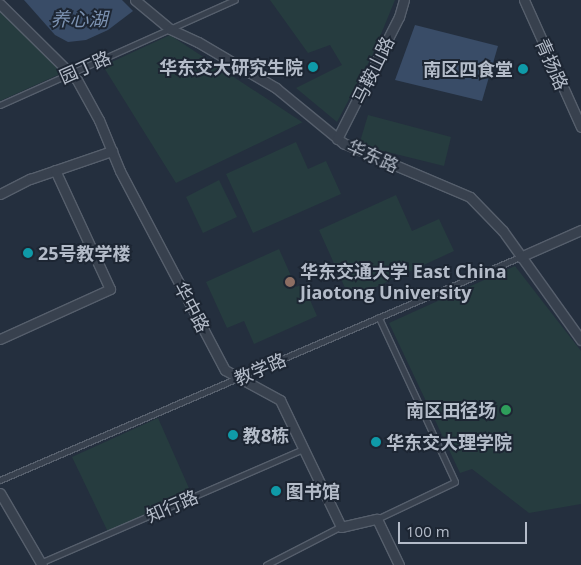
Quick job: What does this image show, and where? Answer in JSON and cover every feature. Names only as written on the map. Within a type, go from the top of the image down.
[{"type":"street","name":"华东路","points":[[135,0],[170,29],[198,42],[276,88],[338,139],[470,197],[503,231],[581,340]]},
{"type":"street","name":"马鞍山路","points":[[338,139],[399,16],[404,0]]},
{"type":"street","name":"青扬路","points":[[524,0],[581,127]]},
{"type":"street","name":"华中路","points":[[0,4],[70,74],[98,120],[112,151],[225,370],[280,400],[341,527]]},
{"type":"street","points":[[0,194],[55,170],[112,151]]},
{"type":"street","points":[[0,339],[110,289],[55,170]]},
{"type":"street","points":[[520,257],[581,230]]},
{"type":"street","points":[[0,493],[39,564]]},
{"type":"street","points":[[341,527],[377,518],[399,565]]},
{"type":"lane","name":"园丁路","points":[[0,105],[234,0]]},
{"type":"lane","name":"教学路","points":[[0,480],[520,257]]},
{"type":"lane","points":[[377,518],[455,482],[380,318]]},
{"type":"lane","name":"知行路","points":[[39,564],[304,449]]},
{"type":"lane","points":[[266,565],[341,527]]},
{"type":"green space","points":[[270,0],[395,0],[372,56],[337,122],[296,88],[342,65],[330,45],[308,53]]},
{"type":"green space","points":[[0,9],[62,73],[0,101]]},
{"type":"green space","points":[[170,35],[303,122],[176,183],[103,66]]},
{"type":"green space","points":[[368,115],[451,137],[444,166],[359,145]]},
{"type":"green space","points":[[296,142],[308,169],[326,161],[341,194],[253,233],[226,174]]},
{"type":"green space","points":[[219,180],[237,217],[203,233],[186,197]]},
{"type":"green space","points":[[396,195],[412,231],[439,219],[454,251],[350,299],[319,230]]},
{"type":"green space","points":[[279,249],[296,287],[303,284],[317,316],[254,344],[244,321],[227,328],[206,282]]},
{"type":"green space","name":"南区田径场","points":[[515,266],[581,351],[581,504],[529,513],[472,469],[460,473],[389,323]]},
{"type":"green space","points":[[158,418],[192,495],[108,532],[72,457]]},
{"type":"water","name":"养心湖","points":[[24,0],[122,0],[133,11],[108,30],[86,40],[68,42],[55,35]]},
{"type":"water","points":[[415,25],[498,46],[482,101],[395,80]]},
{"type":"place","name":"华东交大研究生院","points":[[313,67]]},
{"type":"place","name":"南区四食堂","points":[[523,69]]},
{"type":"place","name":"25号教学楼","points":[[28,253]]},
{"type":"place","name":"华东交通大学 East China Jiaotong University","points":[[290,282]]},
{"type":"place","name":"南区田径场","points":[[506,410]]},
{"type":"place","name":"教8栋","points":[[233,435]]},
{"type":"place","name":"华东交大理学院","points":[[376,442]]},
{"type":"place","name":"图书馆","points":[[276,491]]}]
